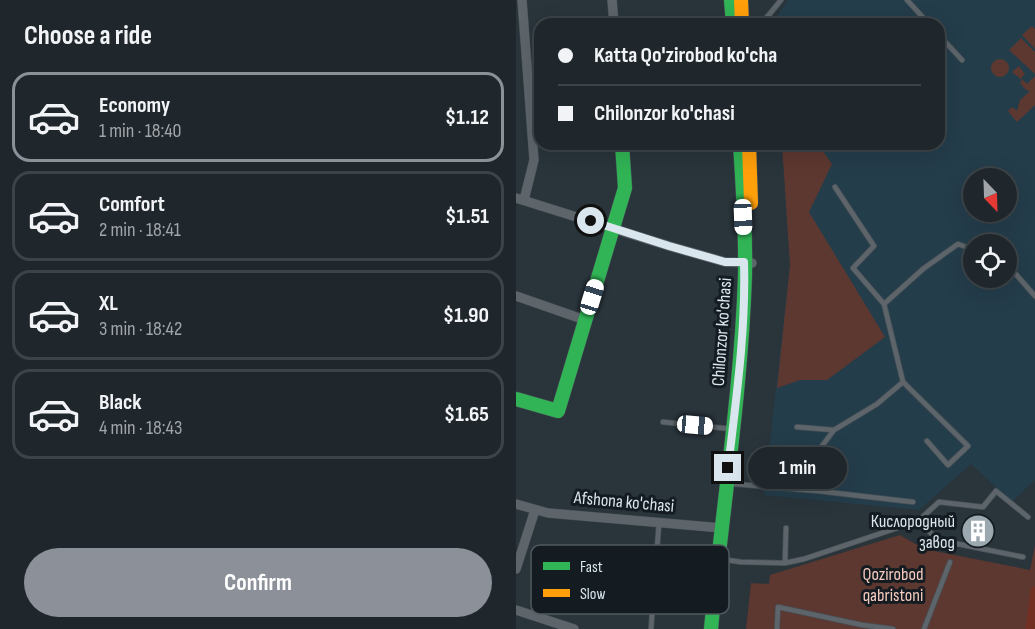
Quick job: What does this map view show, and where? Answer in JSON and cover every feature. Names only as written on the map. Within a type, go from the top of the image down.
[{"type":"main road","points":[[731,0],[732,18]]},
{"type":"main road","points":[[741,0],[742,18]]},
{"type":"main road","points":[[516,399],[558,411],[625,188],[622,150]]},
{"type":"main road","name":"Chilonzor ko'chasi","points":[[723,545],[735,484],[752,294],[740,150]]},
{"type":"main road","name":"Chilonzor ko'chasi","points":[[727,545],[733,429],[748,263],[749,150]]},
{"type":"main road","name":"Chilonzor ko'chasi","points":[[711,629],[713,614]]},
{"type":"main road","name":"Chilonzor ko'chasi","points":[[719,629],[721,614]]},
{"type":"street","points":[[522,0],[534,160],[520,199],[725,262],[748,263]]},
{"type":"street","points":[[612,0],[614,18]]},
{"type":"street","points":[[516,78],[528,81]]},
{"type":"street","points":[[516,296],[585,320]]},
{"type":"street","name":"Afshona ko'chasi","points":[[516,504],[535,510],[562,514],[726,528]]},
{"type":"street","points":[[516,569],[535,510]]},
{"type":"street","points":[[516,610],[574,629]]},
{"type":"lane","points":[[766,18],[781,0]]},
{"type":"lane","points":[[907,0],[924,18]]},
{"type":"lane","points":[[945,42],[962,60]]},
{"type":"lane","points":[[835,187],[874,246],[853,268],[884,304],[903,382],[968,446],[948,465],[927,441]]},
{"type":"lane","points":[[884,304],[923,269],[958,244],[963,246]]},
{"type":"lane","points":[[1017,276],[1035,297]]},
{"type":"lane","points":[[818,491],[822,446],[834,430],[877,404],[903,382]]},
{"type":"lane","points":[[663,422],[733,429]]},
{"type":"lane","points":[[797,427],[834,430]]},
{"type":"lane","points":[[735,484],[913,502]]},
{"type":"lane","points":[[729,560],[785,563],[804,559],[918,521],[939,502],[983,507],[996,491],[1028,517]]},
{"type":"lane","points":[[918,521],[938,540],[1023,557]]},
{"type":"lane","points":[[657,545],[659,522]]},
{"type":"lane","points":[[785,563],[786,528]]},
{"type":"lane","points":[[924,629],[950,562]]},
{"type":"lane","points":[[777,629],[778,607],[862,627],[893,629]]},
{"type":"lane","points":[[651,629],[652,614]]},
{"type":"shaded area","points":[[788,0],[1035,0],[1035,480],[1012,502],[971,464],[919,510],[764,495],[790,265],[782,150],[945,150],[945,18],[776,18]]},
{"type":"green space","points":[[1032,26],[1035,29],[1035,49],[1022,35]]},
{"type":"green space","points":[[1021,38],[1035,52],[1035,74],[1009,50]]},
{"type":"green space","points":[[1000,59],[1006,62],[1009,68],[1006,74],[1000,77],[994,74],[991,68],[994,62]]},
{"type":"green space","points":[[1019,66],[1025,74],[1021,78],[1027,84],[1035,76],[1035,105],[1017,122],[1008,111],[1012,107],[1017,111],[1020,100],[1030,91],[1026,90],[1020,83],[1022,80],[1012,72]]},
{"type":"green space","points":[[782,150],[822,150],[832,164],[809,212],[885,337],[827,380],[800,380],[777,388],[790,265]]},
{"type":"green space","name":"Qozirobod qabristoni","points":[[900,535],[924,549],[1030,570],[1035,545],[1035,629],[746,629],[751,583],[769,584],[770,575]]},
{"type":"waterway","points":[[1030,629],[1035,591]]},
{"type":"traffic: fast","points":[[731,0],[732,18]]},
{"type":"traffic: fast","points":[[516,399],[558,411],[625,188],[622,150]]},
{"type":"traffic: fast","points":[[720,545],[743,320],[745,243],[740,150]]},
{"type":"traffic: fast","points":[[711,629],[713,614]]},
{"type":"traffic: slow","points":[[741,0],[742,18]]},
{"type":"traffic: slow","points":[[749,150],[751,203]]},
{"type":"place","name":"Кислородный завод","points":[[978,531]]},
{"type":"route","points":[[591,221],[725,262],[744,262],[741,342],[728,468]]}]
